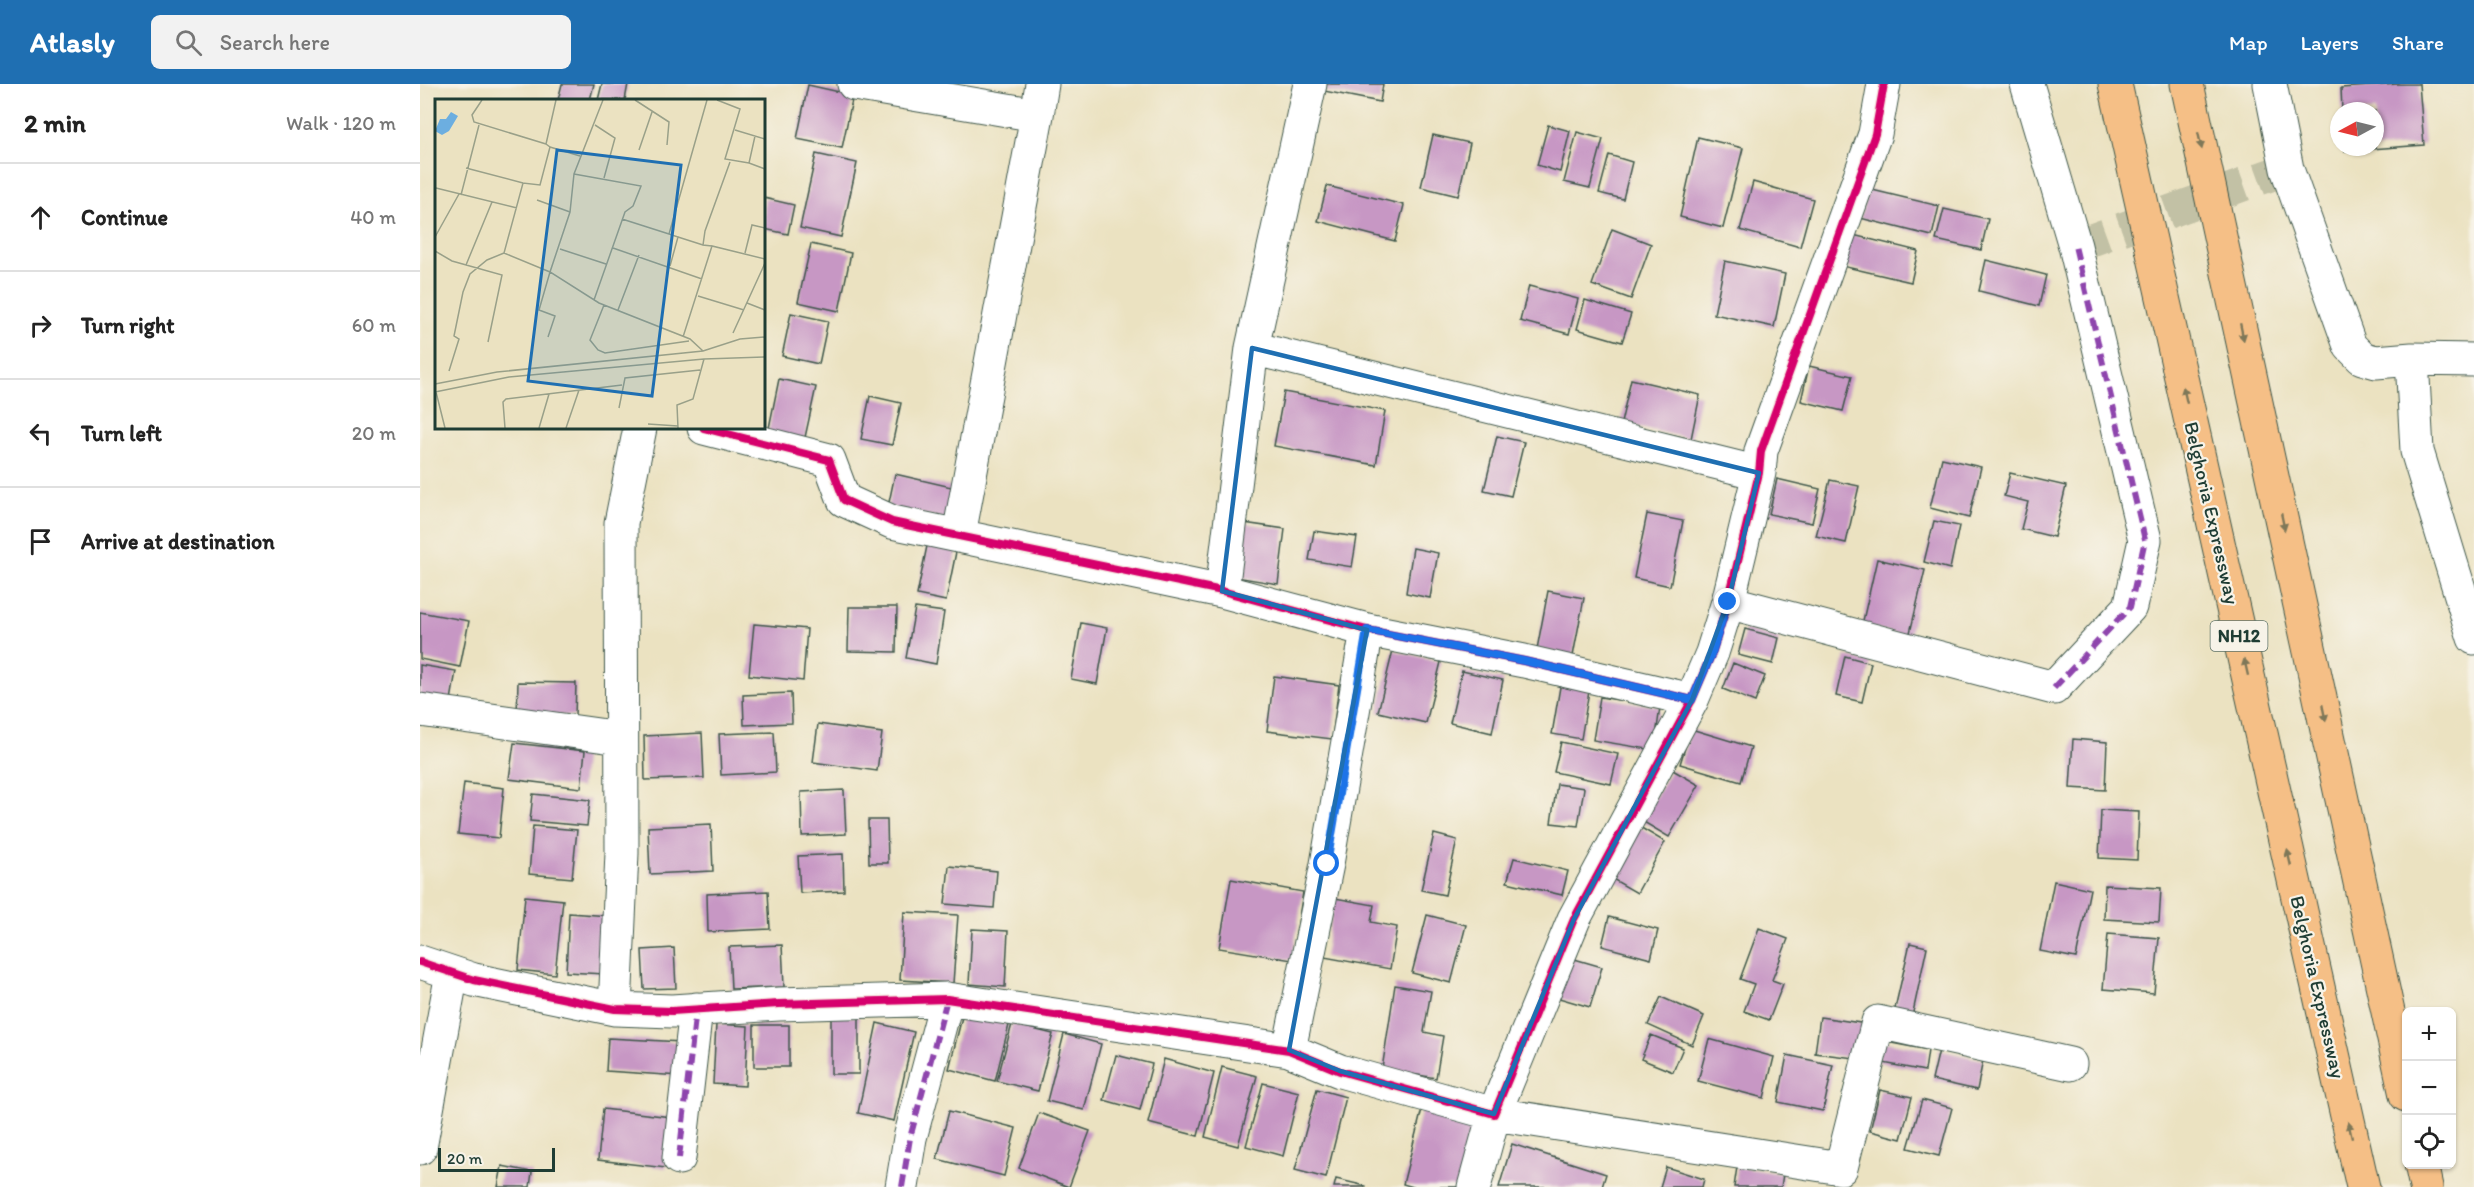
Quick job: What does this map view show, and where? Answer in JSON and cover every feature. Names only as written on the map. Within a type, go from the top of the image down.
[{"type":"highway","name":"Belghoria Expressway","points":[[2115,84],[2363,1187]]},
{"type":"highway","points":[[2187,84],[2402,1077]]},
{"type":"highway","points":[[2422,1169],[2426,1187]]},
{"type":"street","points":[[854,84],[1039,100],[959,535]]},
{"type":"street","points":[[1222,591],[1252,348],[1310,84]]},
{"type":"street","points":[[1474,1187],[1494,1114],[1574,919],[1692,700],[1712,653],[1728,602],[1759,473],[1761,451],[1875,134],[1884,84]]},
{"type":"street","points":[[1728,602],[2054,688],[2130,607],[2145,540],[2075,246],[2027,84]]},
{"type":"street","points":[[2270,84],[2287,169],[2350,346],[2361,358],[2376,362],[2412,359],[2474,360]]},
{"type":"street","points":[[1252,348],[1759,473]]},
{"type":"street","points":[[2412,359],[2417,451],[2474,638]]},
{"type":"street","points":[[615,1009],[622,853],[621,523],[640,429]]},
{"type":"street","points":[[708,429],[829,460],[844,500],[892,522],[1222,591],[1367,630],[1524,661],[1692,700]]},
{"type":"street","points":[[1289,1050],[1327,864],[1367,630]]},
{"type":"street","points":[[420,710],[620,738]]},
{"type":"street","points":[[420,962],[474,980],[615,1009],[696,1009],[947,999],[1289,1050],[1340,1071],[1494,1114],[1841,1168],[1878,1022],[2070,1064]]},
{"type":"street","points":[[420,1148],[452,973]]},
{"type":"street","points":[[902,1187],[910,1138],[947,999]]},
{"type":"street","points":[[679,1158],[696,1009]]},
{"type":"highlighted area","points":[[1252,348],[1759,473],[1728,602],[1692,700],[1574,919],[1494,1114],[1340,1071],[1289,1050],[1367,630],[1222,591]]},
{"type":"building","points":[[562,84],[594,84],[590,99],[558,99]]},
{"type":"building","points":[[602,84],[628,84],[625,99],[598,99]]},
{"type":"building","points":[[1325,84],[1383,84],[1380,102],[1324,91]]},
{"type":"building","points":[[2419,84],[2424,145],[2384,148],[2384,102],[2342,102],[2341,88]]},
{"type":"building","points":[[808,85],[853,95],[842,148],[797,139]]},
{"type":"building","points":[[1548,125],[1570,131],[1560,172],[1537,165]]},
{"type":"building","points":[[1577,132],[1603,139],[1590,188],[1564,182]]},
{"type":"building","points":[[1433,135],[1470,143],[1458,196],[1421,187]]},
{"type":"building","points":[[1698,137],[1743,148],[1723,228],[1680,217]]},
{"type":"building","points":[[816,154],[857,163],[841,237],[800,228]]},
{"type":"building","points":[[1609,155],[1632,162],[1623,199],[1599,193]]},
{"type":"building","points":[[1753,182],[1813,199],[1800,247],[1740,230]]},
{"type":"building","points":[[1327,186],[1404,205],[1395,241],[1318,221]]},
{"type":"building","points":[[1868,189],[1939,206],[1932,236],[1860,218]]},
{"type":"building","points":[[765,198],[794,205],[788,234],[765,229]]},
{"type":"building","points":[[1944,209],[1988,219],[1981,250],[1936,240]]},
{"type":"building","points":[[1612,229],[1651,244],[1631,299],[1592,285]]},
{"type":"building","points":[[1849,234],[1918,251],[1911,282],[1842,266]]},
{"type":"building","points":[[811,244],[851,253],[839,311],[798,302]]},
{"type":"building","points":[[1986,260],[2046,275],[2039,306],[1979,291]]},
{"type":"building","points":[[1725,261],[1785,274],[1774,327],[1714,314]]},
{"type":"building","points":[[1529,286],[1578,299],[1569,334],[1520,321]]},
{"type":"building","points":[[1585,300],[1631,314],[1622,342],[1577,329]]},
{"type":"building","points":[[791,313],[828,321],[819,364],[782,356]]},
{"type":"building","points":[[1809,366],[1852,376],[1843,411],[1801,401]]},
{"type":"building","points":[[779,379],[816,387],[804,442],[768,433]]},
{"type":"building","points":[[1631,379],[1700,395],[1691,439],[1621,423]]},
{"type":"building","points":[[1284,392],[1385,411],[1376,465],[1274,446]]},
{"type":"building","points":[[870,396],[901,403],[892,445],[861,439]]},
{"type":"building","points":[[1497,436],[1524,442],[1511,496],[1484,490]]},
{"type":"building","points":[[1942,458],[1981,467],[1969,518],[1930,508]]},
{"type":"building","points":[[2010,473],[2066,486],[2054,537],[2021,529],[2028,502],[2004,496]]},
{"type":"building","points":[[895,474],[960,489],[953,521],[888,507]]},
{"type":"building","points":[[1777,479],[1820,489],[1812,523],[1769,514]]},
{"type":"building","points":[[1830,480],[1859,486],[1846,543],[1816,536]]},
{"type":"building","points":[[1647,514],[1683,521],[1670,586],[1634,578]]},
{"type":"building","points":[[1934,521],[1959,526],[1950,569],[1924,562]]},
{"type":"building","points":[[1244,523],[1285,529],[1278,584],[1236,577]]},
{"type":"building","points":[[1314,531],[1357,537],[1352,567],[1309,560]]},
{"type":"building","points":[[928,541],[957,547],[946,601],[917,595]]},
{"type":"building","points":[[1413,548],[1438,553],[1430,598],[1406,593]]},
{"type":"building","points":[[1877,559],[1925,570],[1909,637],[1862,625]]},
{"type":"building","points":[[1548,591],[1584,598],[1573,656],[1537,649]]},
{"type":"building","points":[[849,607],[897,607],[896,652],[848,651]]},
{"type":"building","points":[[915,608],[944,612],[936,664],[906,658]]},
{"type":"building","points":[[420,612],[469,621],[460,667],[420,659]]},
{"type":"building","points":[[1081,623],[1107,628],[1097,684],[1071,679]]},
{"type":"building","points":[[754,624],[807,629],[803,681],[749,675]]},
{"type":"building","points":[[1745,629],[1779,638],[1773,664],[1738,655]]},
{"type":"building","points":[[1393,650],[1441,662],[1426,723],[1378,712]]},
{"type":"building","points":[[1845,656],[1871,663],[1862,702],[1836,696]]},
{"type":"building","points":[[1733,663],[1765,676],[1755,702],[1723,689]]},
{"type":"building","points":[[420,665],[456,671],[449,712],[420,708]]},
{"type":"building","points":[[1462,671],[1503,680],[1492,733],[1450,723]]},
{"type":"building","points":[[1274,676],[1339,685],[1332,739],[1267,731]]},
{"type":"building","points":[[1561,681],[1590,685],[1581,739],[1552,734]]},
{"type":"building","points":[[518,682],[576,683],[575,716],[517,714]]},
{"type":"building","points":[[791,693],[792,723],[744,725],[743,695]]},
{"type":"building","points":[[1600,697],[1660,707],[1654,750],[1593,740]]},
{"type":"building","points":[[818,724],[882,733],[877,771],[813,762]]},
{"type":"building","points":[[1691,729],[1751,747],[1741,782],[1680,764]]},
{"type":"building","points":[[774,732],[776,772],[721,775],[719,734]]},
{"type":"building","points":[[702,733],[704,778],[645,780],[644,736]]},
{"type":"building","points":[[2073,739],[2107,742],[2105,790],[2070,788]]},
{"type":"building","points":[[1561,742],[1618,754],[1611,784],[1554,772]]},
{"type":"building","points":[[514,743],[585,751],[581,788],[509,779]]},
{"type":"building","points":[[1671,769],[1699,785],[1669,837],[1642,821]]},
{"type":"building","points":[[464,783],[504,788],[499,838],[458,834]]},
{"type":"building","points":[[1557,784],[1584,788],[1578,826],[1551,823]]},
{"type":"building","points":[[844,790],[846,834],[802,836],[801,792]]},
{"type":"building","points":[[533,794],[590,800],[587,826],[530,821]]},
{"type":"building","points":[[2101,810],[2139,812],[2137,860],[2099,858]]},
{"type":"building","points":[[868,820],[887,820],[888,863],[869,863]]},
{"type":"building","points":[[711,824],[713,871],[650,874],[648,827]]},
{"type":"building","points":[[533,826],[577,830],[572,878],[529,874]]},
{"type":"building","points":[[1638,826],[1665,842],[1637,893],[1609,877]]},
{"type":"building","points":[[1434,834],[1457,840],[1445,895],[1421,890]]},
{"type":"building","points":[[843,854],[844,891],[800,893],[798,856]]},
{"type":"building","points":[[1514,858],[1568,871],[1562,895],[1507,882]]},
{"type":"building","points":[[949,866],[997,871],[994,908],[945,904]]},
{"type":"building","points":[[1231,879],[1303,892],[1292,960],[1219,948]]},
{"type":"building","points":[[2054,881],[2090,889],[2076,958],[2040,951]]},
{"type":"building","points":[[2105,885],[2161,888],[2159,922],[2104,919]]},
{"type":"building","points":[[768,891],[770,929],[708,932],[707,894]]},
{"type":"building","points":[[525,896],[563,900],[555,974],[518,970]]},
{"type":"building","points":[[1335,898],[1374,905],[1371,922],[1397,927],[1390,969],[1324,957]]},
{"type":"building","points":[[904,912],[958,915],[953,983],[900,980]]},
{"type":"building","points":[[569,913],[609,916],[605,974],[566,972]]},
{"type":"building","points":[[1427,915],[1466,925],[1451,983],[1412,973]]},
{"type":"building","points":[[1609,917],[1658,930],[1651,959],[1602,946]]},
{"type":"building","points":[[1759,928],[1788,939],[1772,980],[1783,984],[1769,1020],[1744,1011],[1754,984],[1740,979]]},
{"type":"building","points":[[972,929],[1008,931],[1005,987],[969,984]]},
{"type":"building","points":[[2108,934],[2159,938],[2154,993],[2103,989]]},
{"type":"building","points":[[1910,943],[1927,947],[1912,1017],[1894,1013]]},
{"type":"building","points":[[782,945],[784,987],[731,989],[729,947]]},
{"type":"building","points":[[674,948],[676,988],[644,989],[642,950]]},
{"type":"building","points":[[1571,958],[1602,967],[1590,1007],[1559,998]]},
{"type":"building","points":[[1395,985],[1431,991],[1424,1032],[1443,1036],[1436,1078],[1382,1069]]},
{"type":"building","points":[[1661,997],[1704,1016],[1692,1045],[1648,1025]]},
{"type":"building","points":[[963,1013],[1009,1025],[995,1081],[949,1069]]},
{"type":"building","points":[[831,1016],[859,1017],[859,1074],[831,1074]]},
{"type":"building","points":[[1820,1017],[1867,1024],[1862,1059],[1815,1053]]},
{"type":"building","points":[[877,1023],[914,1032],[894,1121],[858,1113]]},
{"type":"building","points":[[716,1024],[748,1026],[745,1086],[713,1084]]},
{"type":"building","points":[[1012,1024],[1053,1034],[1038,1091],[997,1081]]},
{"type":"building","points":[[754,1025],[789,1025],[789,1067],[754,1067]]},
{"type":"building","points":[[1064,1034],[1101,1044],[1084,1110],[1047,1101]]},
{"type":"building","points":[[1651,1035],[1683,1048],[1673,1072],[1641,1059]]},
{"type":"building","points":[[608,1038],[682,1042],[680,1076],[606,1071]]},
{"type":"building","points":[[1709,1039],[1774,1057],[1764,1098],[1698,1081]]},
{"type":"building","points":[[1881,1041],[1928,1050],[1925,1071],[1878,1062]]},
{"type":"building","points":[[1939,1050],[1983,1060],[1977,1090],[1932,1080]]},
{"type":"building","points":[[1116,1055],[1152,1064],[1140,1110],[1104,1100]]},
{"type":"building","points":[[1787,1055],[1833,1065],[1823,1111],[1778,1102]]},
{"type":"building","points":[[1164,1059],[1214,1073],[1198,1136],[1148,1123]]},
{"type":"building","points":[[1222,1067],[1257,1076],[1238,1146],[1205,1137]]},
{"type":"building","points":[[1263,1083],[1299,1092],[1283,1156],[1246,1146]]},
{"type":"building","points":[[1317,1089],[1346,1097],[1326,1178],[1295,1170]]},
{"type":"building","points":[[1880,1090],[1912,1097],[1901,1139],[1870,1131]]},
{"type":"building","points":[[1922,1100],[1952,1108],[1939,1156],[1908,1148]]},
{"type":"building","points":[[603,1109],[671,1117],[666,1168],[598,1160]]},
{"type":"building","points":[[1422,1109],[1481,1124],[1465,1187],[1413,1187],[1403,1184]]},
{"type":"building","points":[[949,1111],[1016,1128],[1004,1176],[937,1159]]},
{"type":"building","points":[[1039,1113],[1090,1131],[1069,1187],[1019,1168]]},
{"type":"building","points":[[1512,1144],[1606,1174],[1602,1187],[1499,1187]]},
{"type":"building","points":[[502,1166],[532,1172],[530,1187],[498,1187]]},
{"type":"building","points":[[1666,1167],[1704,1179],[1702,1187],[1660,1187]]},
{"type":"building","points":[[1737,1167],[1783,1174],[1781,1187],[1734,1187]]},
{"type":"building","points":[[1336,1179],[1366,1186],[1366,1187],[1334,1187]]},
{"type":"tunnel","points":[[2075,246],[2287,169]]},
{"type":"marked path","points":[[2054,688],[2130,607],[2145,540],[2075,246]]},
{"type":"marked path","points":[[902,1187],[910,1138],[947,999]]},
{"type":"marked path","points":[[679,1158],[696,1009]]},
{"type":"cycle path","points":[[420,962],[474,980],[615,1009],[672,1011],[779,1004],[947,999],[1289,1050],[1340,1071],[1494,1114],[1574,919],[1692,700],[1712,653],[1728,602],[1759,473],[1761,451],[1875,134],[1884,84]]},
{"type":"cycle path","points":[[708,429],[829,460],[844,500],[892,522],[1222,591],[1367,630],[1524,661],[1692,700]]},
{"type":"route","points":[[1327,864],[1367,630],[1524,661],[1692,700],[1712,653],[1728,602]]}]
